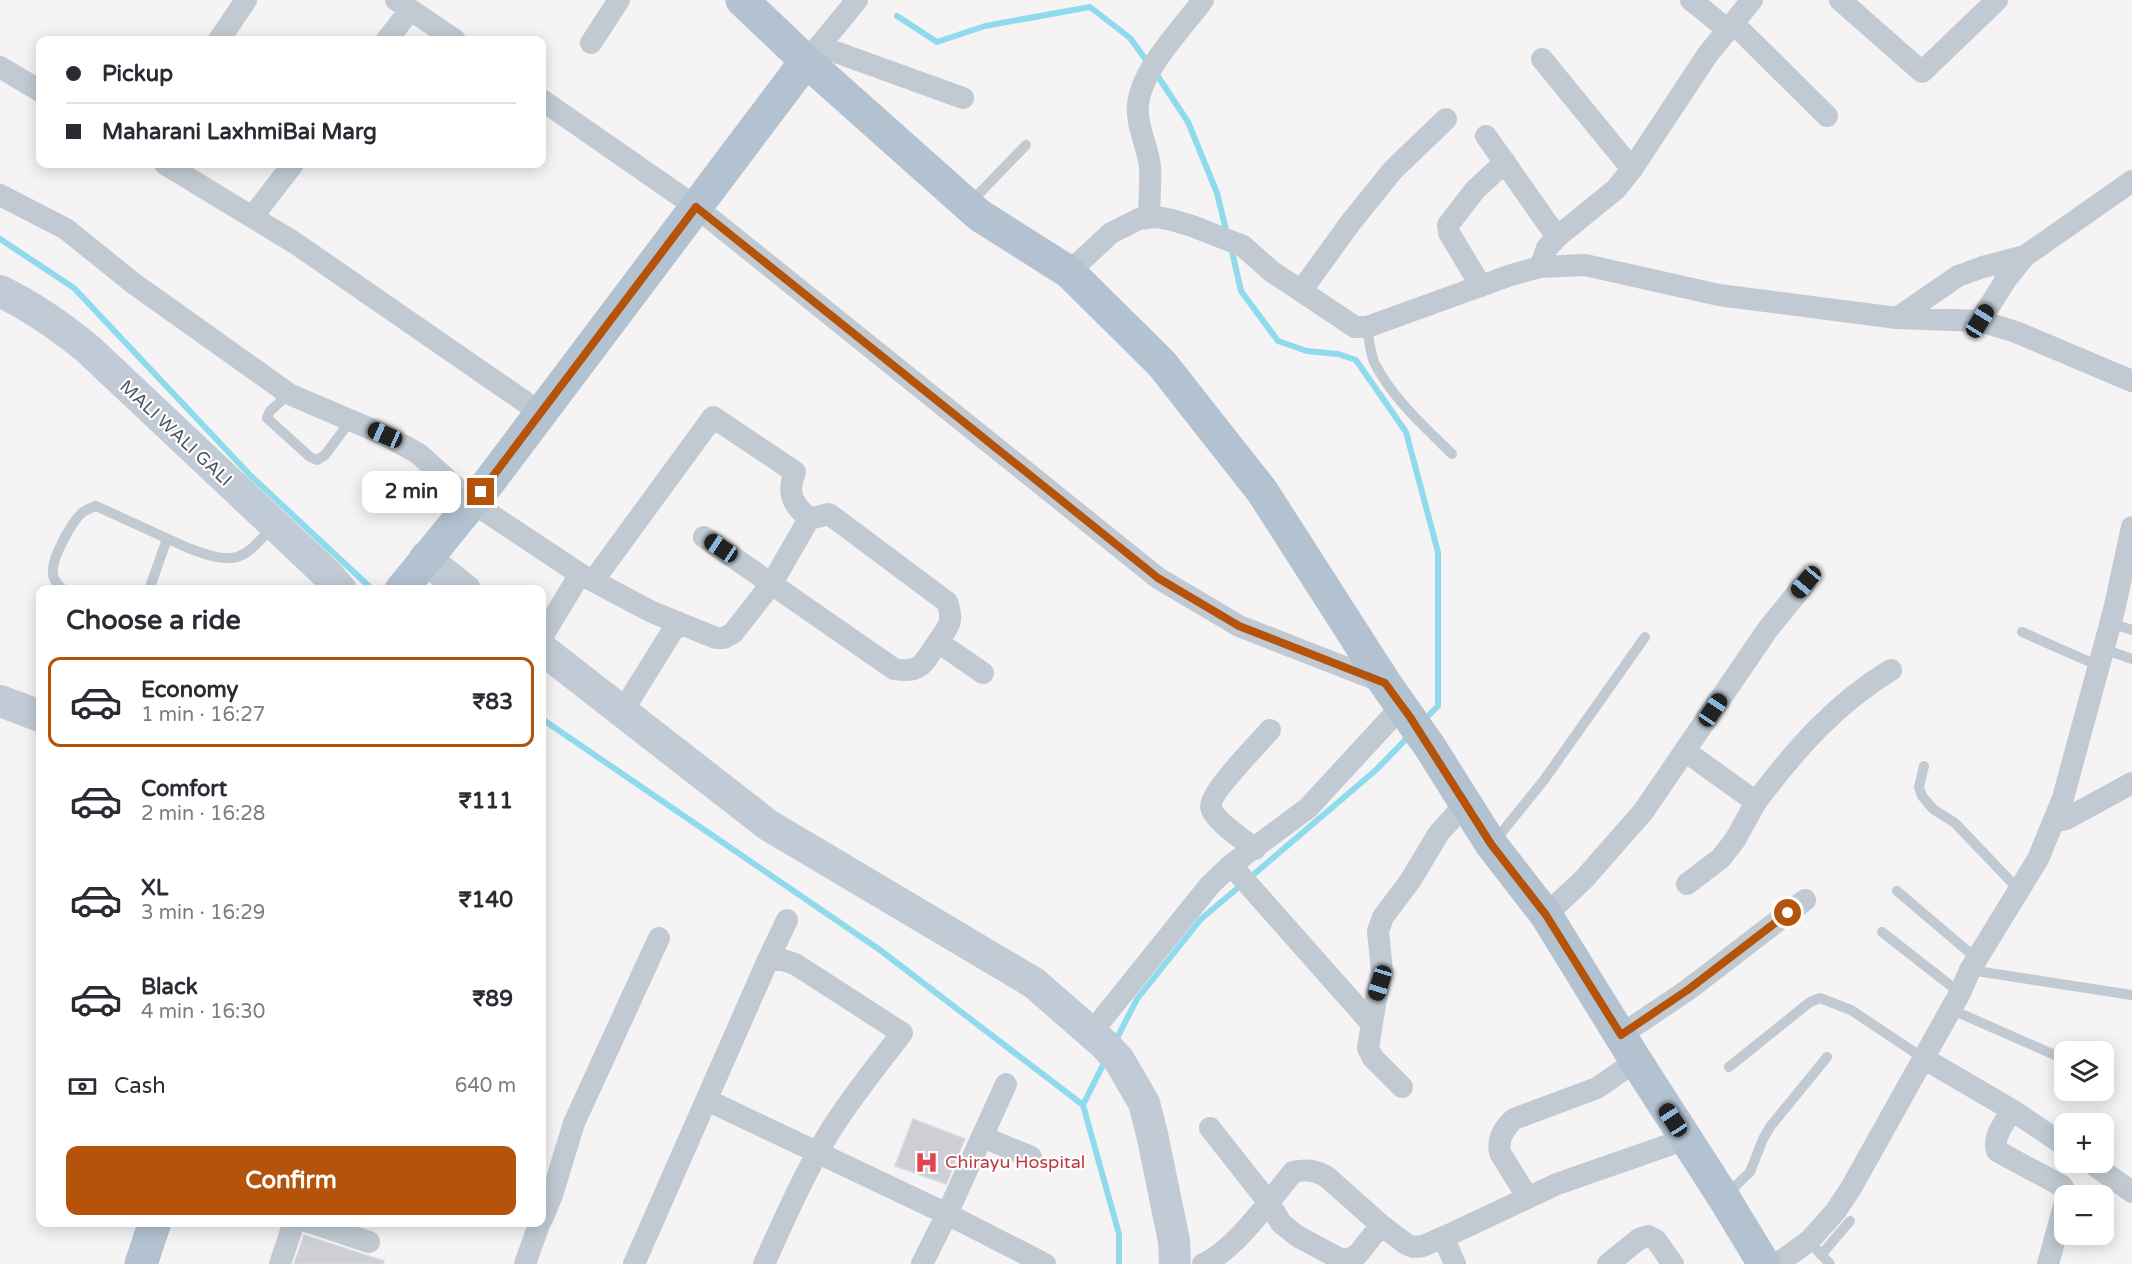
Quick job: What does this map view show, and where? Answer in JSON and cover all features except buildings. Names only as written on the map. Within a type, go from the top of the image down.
[{"type":"main road","points":[[742,0],[812,54],[979,215],[1069,272],[1162,364],[1262,491],[1491,844],[1546,915],[1764,1264]]},
{"type":"main road","points":[[412,575],[473,503],[812,54]]},
{"type":"main road","points":[[141,1264],[153,1227]]},
{"type":"street","points":[[222,36],[246,0]]},
{"type":"street","points":[[591,43],[620,0]]},
{"type":"street","points":[[857,0],[812,54],[963,98]]},
{"type":"street","points":[[1149,218],[1150,166],[1138,122],[1138,104],[1151,68],[1203,0]]},
{"type":"street","points":[[1691,0],[1731,27],[1827,116]]},
{"type":"street","points":[[1540,267],[1547,248],[1557,237],[1616,189],[1632,169],[1708,54],[1752,0]]},
{"type":"street","points":[[1840,0],[1922,72],[1997,0]]},
{"type":"street","points":[[389,36],[403,5],[449,36]]},
{"type":"street","points":[[1542,59],[1632,169]]},
{"type":"street","points":[[0,67],[36,89]]},
{"type":"street","points":[[546,103],[696,207],[1158,578],[1239,626],[1399,702],[1308,808],[1231,865],[1210,885],[1105,1045]]},
{"type":"street","points":[[1302,291],[1351,222],[1393,170],[1446,119]]},
{"type":"street","points":[[1486,136],[1557,237]]},
{"type":"street","points":[[1480,286],[1449,232],[1448,225],[1475,190],[1505,162]]},
{"type":"street","points":[[172,168],[295,243],[541,413]]},
{"type":"street","points":[[253,216],[290,168]]},
{"type":"street","points":[[1980,321],[2007,278],[2025,256],[2132,181]]},
{"type":"street","points":[[0,195],[66,230],[133,283],[289,394],[385,435],[419,454],[473,503],[586,578],[652,612],[716,638],[724,638],[733,633],[772,582],[809,519],[829,514],[947,602],[951,614],[948,627],[918,668],[908,671],[894,669],[772,582],[704,537]]},
{"type":"street","points":[[1069,272],[1111,233],[1139,219],[1172,220],[1192,226],[1250,251],[1264,265],[1355,327],[1367,327],[1540,267],[1585,265],[1719,295],[1897,318],[1980,321],[2016,332],[2132,381]]},
{"type":"street","points":[[1897,318],[1958,276],[2025,256]]},
{"type":"street","name":"MALI WALI GALI","points":[[0,291],[33,307],[88,350],[328,574],[337,585]]},
{"type":"street","points":[[546,632],[713,417],[795,472],[791,483],[792,500],[809,519]]},
{"type":"street","points":[[1777,1264],[1815,1248],[1851,1188],[1974,964],[2038,859],[2063,798],[2101,657],[2121,627],[2132,527]]},
{"type":"street","points":[[412,575],[447,585]]},
{"type":"street","points":[[1546,915],[1584,879],[1643,812],[1768,628],[1806,582]]},
{"type":"street","points":[[622,712],[678,622]]},
{"type":"street","points":[[938,642],[983,673]]},
{"type":"street","points":[[546,652],[768,825],[1034,983],[1105,1045],[1144,1103],[1174,1240],[1175,1264]]},
{"type":"street","points":[[1687,885],[1721,858],[1735,840],[1756,802],[1783,766],[1815,730],[1875,679],[1891,670]]},
{"type":"street","points":[[0,701],[36,714]]},
{"type":"street","points":[[1255,849],[1216,818],[1211,808],[1211,800],[1220,786],[1270,730]]},
{"type":"street","points":[[1685,751],[1756,802]]},
{"type":"street","points":[[2053,822],[2066,819],[2132,783]]},
{"type":"street","points":[[1402,1087],[1372,1058],[1368,1048],[1382,971],[1378,930],[1383,916],[1410,881],[1439,833],[1466,803]]},
{"type":"street","points":[[1231,865],[1371,1023]]},
{"type":"street","points":[[1528,1198],[1500,1153],[1498,1145],[1505,1127],[1514,1119],[1597,1088],[1629,1048],[1689,989],[1805,900]]},
{"type":"street","points":[[634,1264],[787,920]]},
{"type":"street","points":[[546,1209],[574,1123],[659,938]]},
{"type":"street","points":[[764,1264],[818,1152],[852,1098],[902,1033],[795,964],[783,960],[768,960]]},
{"type":"street","points":[[1923,1058],[2012,1110],[2054,1138]]},
{"type":"street","points":[[922,1264],[1006,1084]]},
{"type":"street","points":[[707,1100],[947,1214],[1046,1264]]},
{"type":"street","points":[[2012,1110],[1996,1137],[1997,1151],[2060,1185]]},
{"type":"street","points":[[1210,1128],[1269,1203],[1281,1223],[1297,1236],[1340,1259],[1350,1259],[1358,1254],[1382,1225]]},
{"type":"street","points":[[983,1137],[1031,1157]]},
{"type":"street","points":[[1203,1264],[1228,1247],[1269,1203],[1293,1172],[1304,1169],[1317,1171],[1327,1177],[1406,1244],[1414,1256],[1423,1246],[1557,1184],[1686,1139]]},
{"type":"street","points":[[2105,1173],[2132,1192]]},
{"type":"street","points":[[280,1264],[292,1227]]},
{"type":"street","points":[[324,1227],[369,1242]]},
{"type":"street","points":[[525,1264],[539,1227]]},
{"type":"street","points":[[1608,1264],[1639,1239],[1648,1236],[1656,1240],[1674,1264]]},
{"type":"street","points":[[1443,1237],[1455,1264]]},
{"type":"street","points":[[2048,1264],[2054,1242]]},
{"type":"lane","points":[[968,205],[1026,145]]},
{"type":"lane","points":[[1367,327],[1374,363],[1419,421],[1452,454]]},
{"type":"lane","points":[[289,394],[270,411],[267,418],[310,457],[317,460],[324,455],[351,420]]},
{"type":"lane","points":[[59,585],[54,580],[52,570],[62,543],[78,517],[86,510],[96,506],[203,554],[229,559],[246,554],[274,524]]},
{"type":"lane","points":[[151,585],[167,539]]},
{"type":"lane","points":[[2022,632],[2101,657],[2132,659]]},
{"type":"lane","points":[[1491,844],[1544,780],[1645,637]]},
{"type":"lane","points":[[1924,766],[1919,787],[1922,796],[1933,810],[1955,823],[2019,890]]},
{"type":"lane","points":[[1897,891],[1974,964],[2132,995]]},
{"type":"lane","points":[[1882,932],[1955,1001],[2054,1054]]},
{"type":"lane","points":[[1729,1067],[1810,1002],[1820,998],[1851,1010],[1923,1058]]},
{"type":"lane","points":[[1724,1198],[1750,1172],[1770,1127],[1827,1057]]},
{"type":"lane","points":[[1830,1264],[1815,1248],[1850,1221]]},
{"type":"waterway","points":[[897,16],[937,42],[985,26],[1090,7],[1130,38],[1149,64]]},
{"type":"waterway","points":[[1155,72],[1188,122],[1217,193],[1227,234]]},
{"type":"waterway","points":[[0,239],[74,288],[250,475],[368,585]]},
{"type":"waterway","points":[[1231,247],[1241,291],[1278,341],[1307,351],[1338,354],[1356,360],[1406,432],[1438,552],[1438,706],[1423,721]]},
{"type":"waterway","points":[[546,722],[880,950],[1083,1105],[1119,1234],[1119,1264]]},
{"type":"waterway","points":[[1253,875],[1376,770],[1410,735]]},
{"type":"waterway","points":[[1115,1042],[1137,999],[1201,919],[1239,887]]},
{"type":"waterway","points":[[1083,1105],[1106,1059]]},
{"type":"place","name":"Chirayu Hospital","points":[[927,1162]]},
{"type":"route","points":[[481,492],[696,207],[1158,578],[1239,626],[1385,683],[1410,717],[1491,844],[1546,915],[1621,1035],[1689,989],[1788,913]]}]
